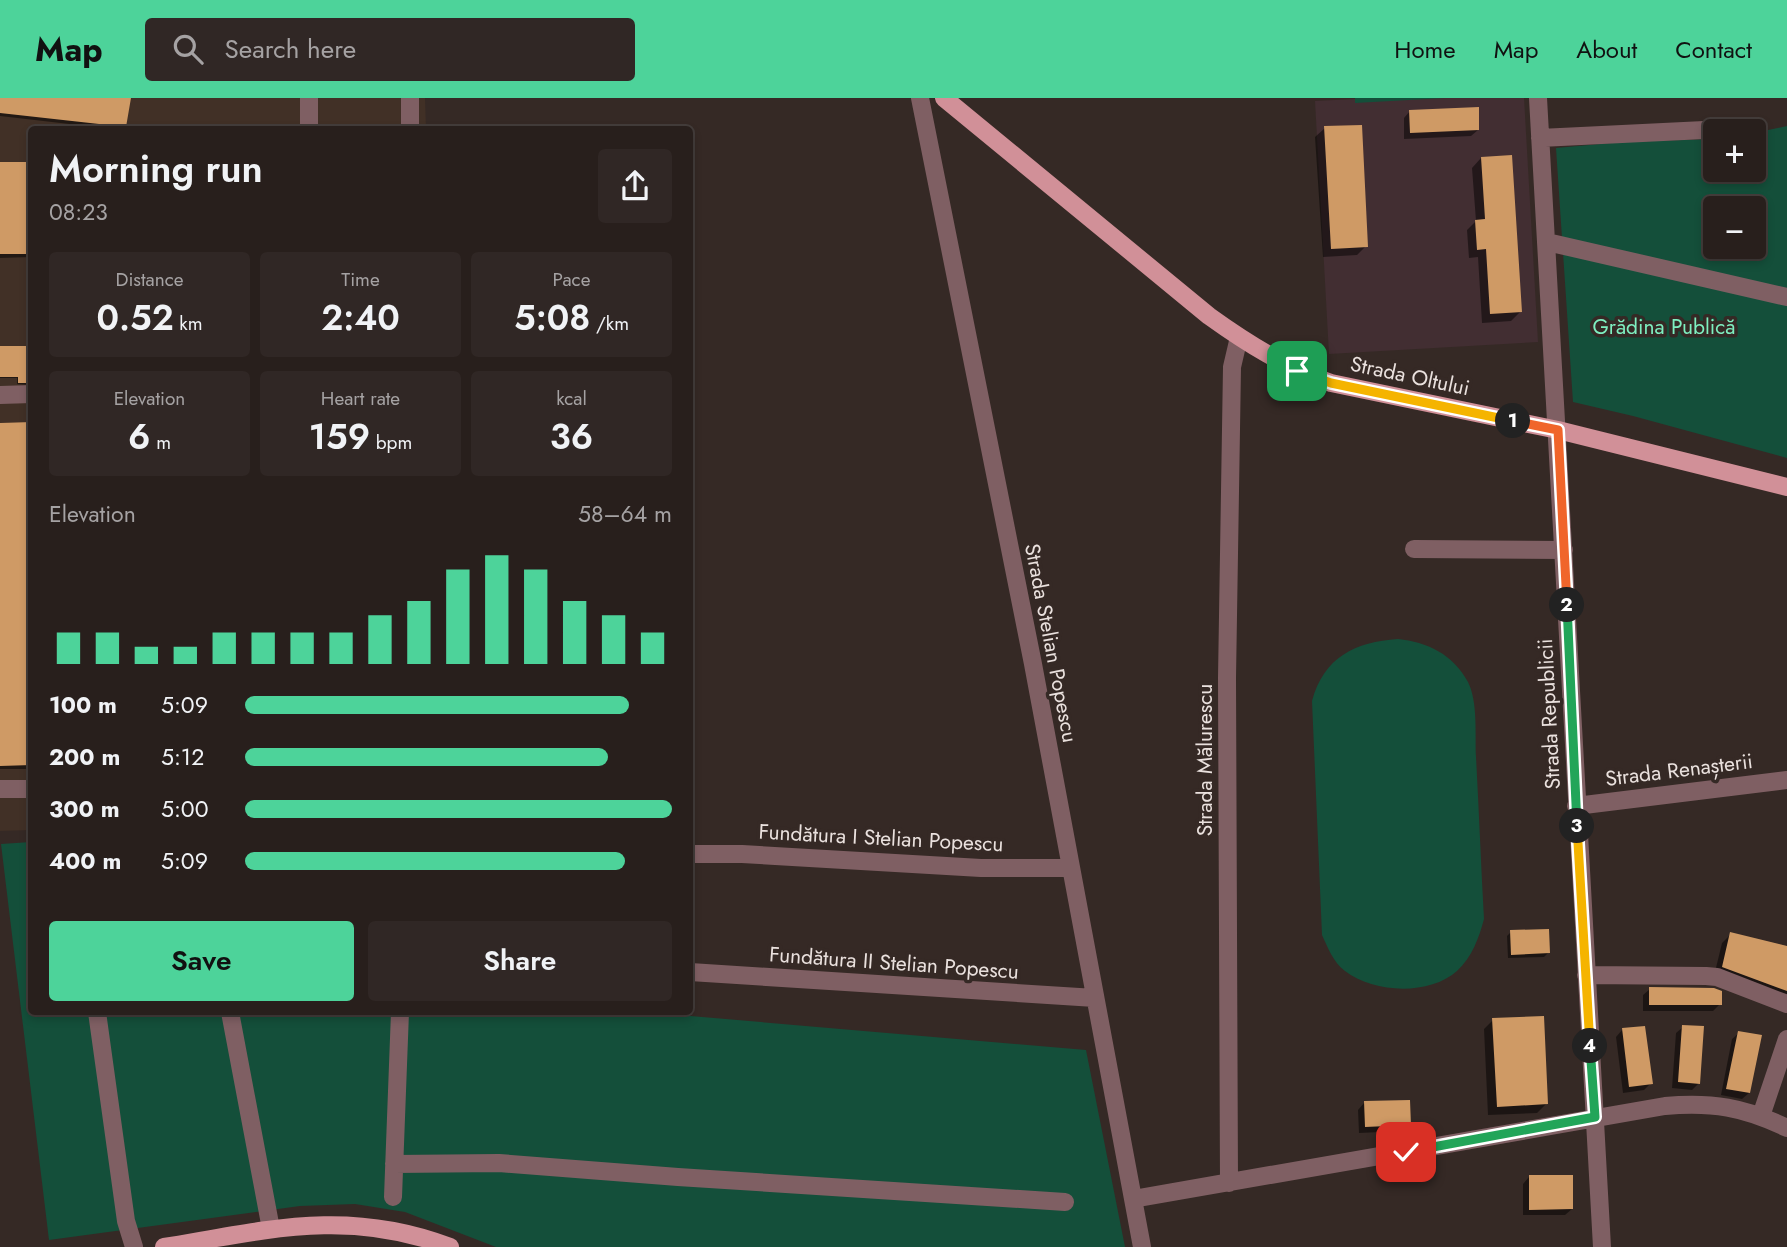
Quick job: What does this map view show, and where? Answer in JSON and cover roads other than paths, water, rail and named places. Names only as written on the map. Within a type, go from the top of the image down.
[{"type":"main road","name":"Strada Oltului","points":[[944,98],[1239,337],[1289,367],[1331,383],[1558,430],[1787,487]]},
{"type":"main road","points":[[164,1247],[271,1229],[332,1223],[412,1235],[450,1247]]},
{"type":"street","points":[[309,98],[309,126]]},
{"type":"street","points":[[410,98],[410,126]]},
{"type":"street","name":"Strada Stelian Popescu","points":[[920,98],[1071,868],[1142,1247]]},
{"type":"street","name":"Strada Republicii","points":[[1538,98],[1602,1247]]},
{"type":"street","points":[[1540,138],[1703,129]]},
{"type":"street","points":[[1547,242],[1787,297]]},
{"type":"street","name":"Strada Mălurescu","points":[[1229,1183],[1227,678],[1232,367],[1239,337]]},
{"type":"street","points":[[0,395],[28,394]]},
{"type":"street","points":[[1414,549],[1564,550]]},
{"type":"street","name":"Strada Renașterii","points":[[1576,806],[1787,780]]},
{"type":"street","points":[[0,789],[28,789]]},
{"type":"street","name":"Fundătura I Stelian Popescu","points":[[693,854],[742,853],[981,867],[1071,868]]},
{"type":"street","name":"Fundătura II Stelian Popescu","points":[[693,972],[1095,998]]},
{"type":"street","points":[[1586,975],[1717,977],[1787,1004]]},
{"type":"street","points":[[97,1015],[126,1221],[134,1247]]},
{"type":"street","points":[[231,1015],[271,1229]]},
{"type":"street","points":[[393,1197],[400,1015]]},
{"type":"street","points":[[1761,1116],[1787,1039]]},
{"type":"street","points":[[1133,1199],[1665,1106],[1707,1104],[1743,1110],[1787,1128]]},
{"type":"street","points":[[394,1164],[499,1163],[1065,1202]]},
{"type":"park label","name":"Grădina Publică","points":[[1664,327]]}]
